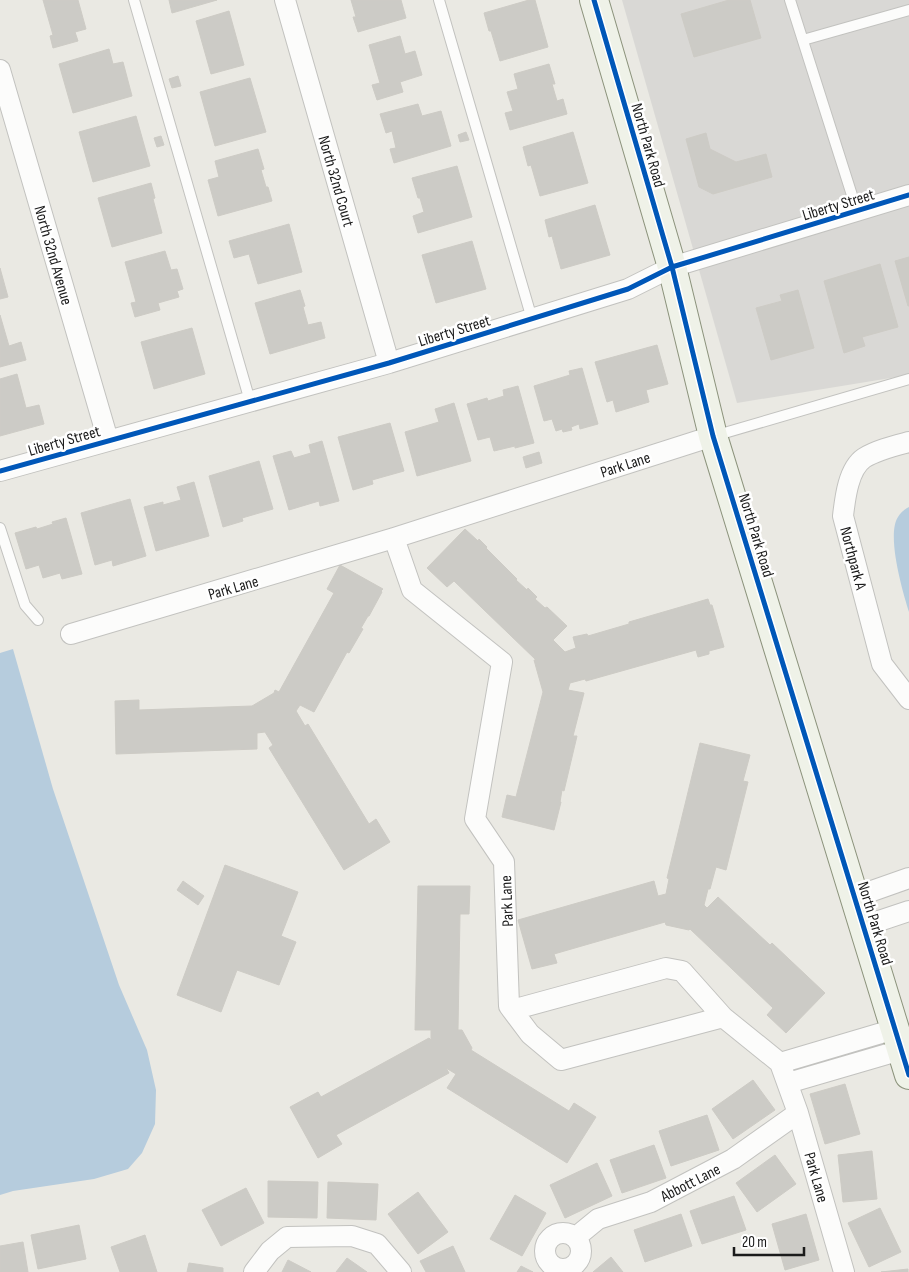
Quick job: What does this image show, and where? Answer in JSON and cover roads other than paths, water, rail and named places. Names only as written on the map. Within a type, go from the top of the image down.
[{"type":"street","name":"North 32nd Court","points":[[285,0],[389,363]]},
{"type":"street","name":"North Park Road","points":[[594,0],[672,267],[714,436],[902,1051]]},
{"type":"street","name":"North 32nd Avenue","points":[[0,70],[108,440]]},
{"type":"street","name":"Liberty Street","points":[[0,471],[389,363],[628,289],[672,267],[909,195]]},
{"type":"street","name":"Park Lane","points":[[71,634],[394,538],[714,436]]},
{"type":"street","name":"Northpark A","points":[[909,442],[883,450],[863,459],[853,472],[845,495],[843,516],[882,664],[909,699]]},
{"type":"street","name":"Park Lane","points":[[394,538],[412,590],[502,662],[475,819],[504,862],[509,1006],[530,1034],[561,1060],[723,1017]]},
{"type":"street","points":[[855,896],[909,878]]},
{"type":"street","points":[[864,926],[909,911]]},
{"type":"street","points":[[512,1010],[666,968],[682,971],[723,1017],[780,1063],[902,1051]]},
{"type":"street","points":[[788,1084],[902,1051]]},
{"type":"street","name":"Park Lane","points":[[780,1063],[798,1113],[844,1272]]},
{"type":"street","name":"Abbott Lane","points":[[576,1236],[598,1219],[651,1202],[733,1159],[798,1113]]},
{"type":"street","points":[[254,1272],[270,1251],[287,1237],[352,1236],[377,1244],[401,1272]]},
{"type":"lane","points":[[134,0],[250,401]]},
{"type":"lane","points":[[440,0],[532,319]]},
{"type":"lane","points":[[790,0],[857,211]]},
{"type":"lane","points":[[803,40],[909,10]]},
{"type":"lane","points":[[714,436],[909,379]]},
{"type":"lane","points":[[0,528],[25,605],[38,620]]},
{"type":"water","points":[[909,507],[909,612],[897,564],[894,537],[898,517]]},
{"type":"water","points":[[13,649],[53,789],[119,985],[147,1050],[156,1090],[155,1124],[142,1153],[128,1169],[94,1179],[13,1191],[0,1195],[0,653]]}]
